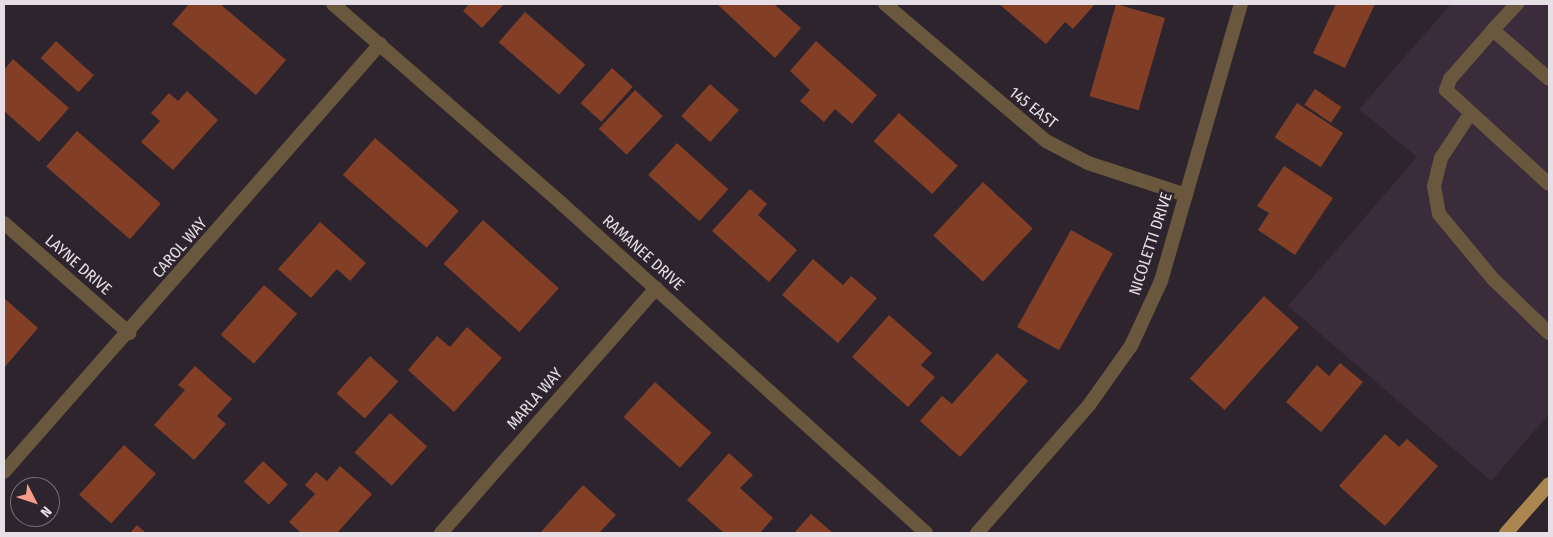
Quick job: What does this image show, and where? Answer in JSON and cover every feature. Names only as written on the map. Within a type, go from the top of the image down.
[{"type":"main road","points":[[1506,533],[1549,484]]},
{"type":"street","name":"RAMANEE DRIVE","points":[[333,4],[656,288],[926,533]]},
{"type":"street","name":"145 EAST","points":[[885,4],[1046,141],[1088,163],[1186,195]]},
{"type":"street","name":"NICOLETTI DRIVE","points":[[977,533],[1088,405],[1131,346],[1161,281],[1241,4]]},
{"type":"street","points":[[1517,4],[1450,79],[1446,90],[1470,114],[1549,184]]},
{"type":"street","points":[[1493,30],[1549,78]]},
{"type":"street","name":"CAROL WAY","points":[[4,472],[380,44]]},
{"type":"street","points":[[1470,114],[1441,158],[1434,186],[1438,214],[1493,279],[1549,333]]},
{"type":"street","name":"LAYNE DRIVE","points":[[4,223],[128,333]]},
{"type":"street","name":"MARLA WAY","points":[[441,533],[656,288]]},
{"type":"shaded area","points":[[1451,4],[1549,4],[1549,414],[1491,481],[1288,306],[1417,157],[1359,109]]},
{"type":"building","points":[[189,4],[220,4],[286,60],[256,95],[172,24]]},
{"type":"building","points":[[469,4],[504,4],[482,28],[463,11]]},
{"type":"building","points":[[717,4],[774,4],[801,28],[775,58]]},
{"type":"building","points":[[999,4],[1095,4],[1073,29],[1065,22],[1046,44]]},
{"type":"building","points":[[1116,4],[1165,18],[1139,110],[1090,96]]},
{"type":"building","points":[[1336,4],[1375,4],[1345,68],[1313,53]]},
{"type":"building","points":[[525,12],[585,64],[559,95],[499,42]]},
{"type":"building","points":[[56,41],[94,75],[79,92],[41,58]]},
{"type":"building","points":[[816,41],[877,95],[852,124],[835,109],[824,122],[800,101],[810,90],[790,71]]},
{"type":"building","points":[[13,59],[69,108],[39,142],[4,111],[4,70]]},
{"type":"building","points":[[612,68],[633,87],[601,122],[581,103]]},
{"type":"building","points":[[710,84],[739,110],[710,142],[681,116]]},
{"type":"building","points":[[1315,89],[1342,107],[1331,123],[1304,105]]},
{"type":"building","points":[[635,90],[663,116],[627,155],[599,129]]},
{"type":"building","points":[[187,91],[218,120],[173,170],[141,142],[160,121],[151,113],[169,93],[178,101]]},
{"type":"building","points":[[1297,103],[1343,133],[1321,167],[1275,137]]},
{"type":"building","points":[[899,113],[958,166],[932,194],[874,141]]},
{"type":"building","points":[[77,131],[161,204],[130,239],[46,166]]},
{"type":"building","points":[[375,138],[459,211],[427,248],[343,175]]},
{"type":"building","points":[[677,143],[728,189],[700,221],[648,175]]},
{"type":"building","points":[[1284,166],[1333,198],[1295,255],[1258,230],[1269,213],[1257,206]]},
{"type":"building","points":[[983,182],[1033,228],[983,282],[933,235]]},
{"type":"building","points":[[750,189],[767,204],[758,215],[797,250],[769,282],[712,231]]},
{"type":"building","points":[[483,220],[559,288],[519,332],[444,264]]},
{"type":"building","points":[[320,222],[366,263],[350,281],[337,269],[311,298],[278,269]]},
{"type":"building","points":[[1071,230],[1113,253],[1059,350],[1017,327]]},
{"type":"building","points":[[813,259],[843,285],[851,276],[877,298],[838,343],[782,295]]},
{"type":"building","points":[[264,285],[297,314],[254,364],[221,335]]},
{"type":"building","points":[[1264,296],[1299,327],[1225,410],[1190,378]]},
{"type":"building","points":[[4,298],[38,328],[4,368]]},
{"type":"building","points":[[889,315],[932,353],[921,365],[935,377],[908,407],[852,357]]},
{"type":"building","points":[[467,327],[502,358],[454,412],[408,370],[437,336],[450,347]]},
{"type":"building","points":[[997,353],[1028,381],[960,457],[920,421],[942,396],[952,404]]},
{"type":"building","points":[[370,356],[398,381],[365,419],[337,393]]},
{"type":"building","points":[[1340,363],[1363,382],[1321,432],[1286,402],[1317,365],[1329,376]]},
{"type":"building","points":[[195,366],[232,399],[217,416],[226,424],[194,460],[154,425],[185,390],[178,385]]},
{"type":"building","points":[[655,382],[711,433],[680,468],[624,417]]},
{"type":"building","points":[[390,413],[427,446],[392,486],[355,452]]},
{"type":"building","points":[[1385,434],[1399,447],[1407,439],[1438,466],[1385,526],[1339,486]]},
{"type":"building","points":[[124,445],[156,474],[111,524],[79,495]]},
{"type":"building","points":[[729,453],[753,475],[740,488],[773,518],[760,533],[724,533],[687,500]]},
{"type":"building","points":[[263,461],[288,484],[269,505],[244,481]]},
{"type":"building","points":[[340,466],[372,494],[337,533],[301,533],[289,522],[315,494],[305,485],[316,472],[327,481]]},
{"type":"building","points":[[583,485],[616,515],[599,533],[540,533]]},
{"type":"building","points":[[811,514],[833,533],[794,533]]},
{"type":"building","points":[[137,525],[146,533],[130,533]]}]
